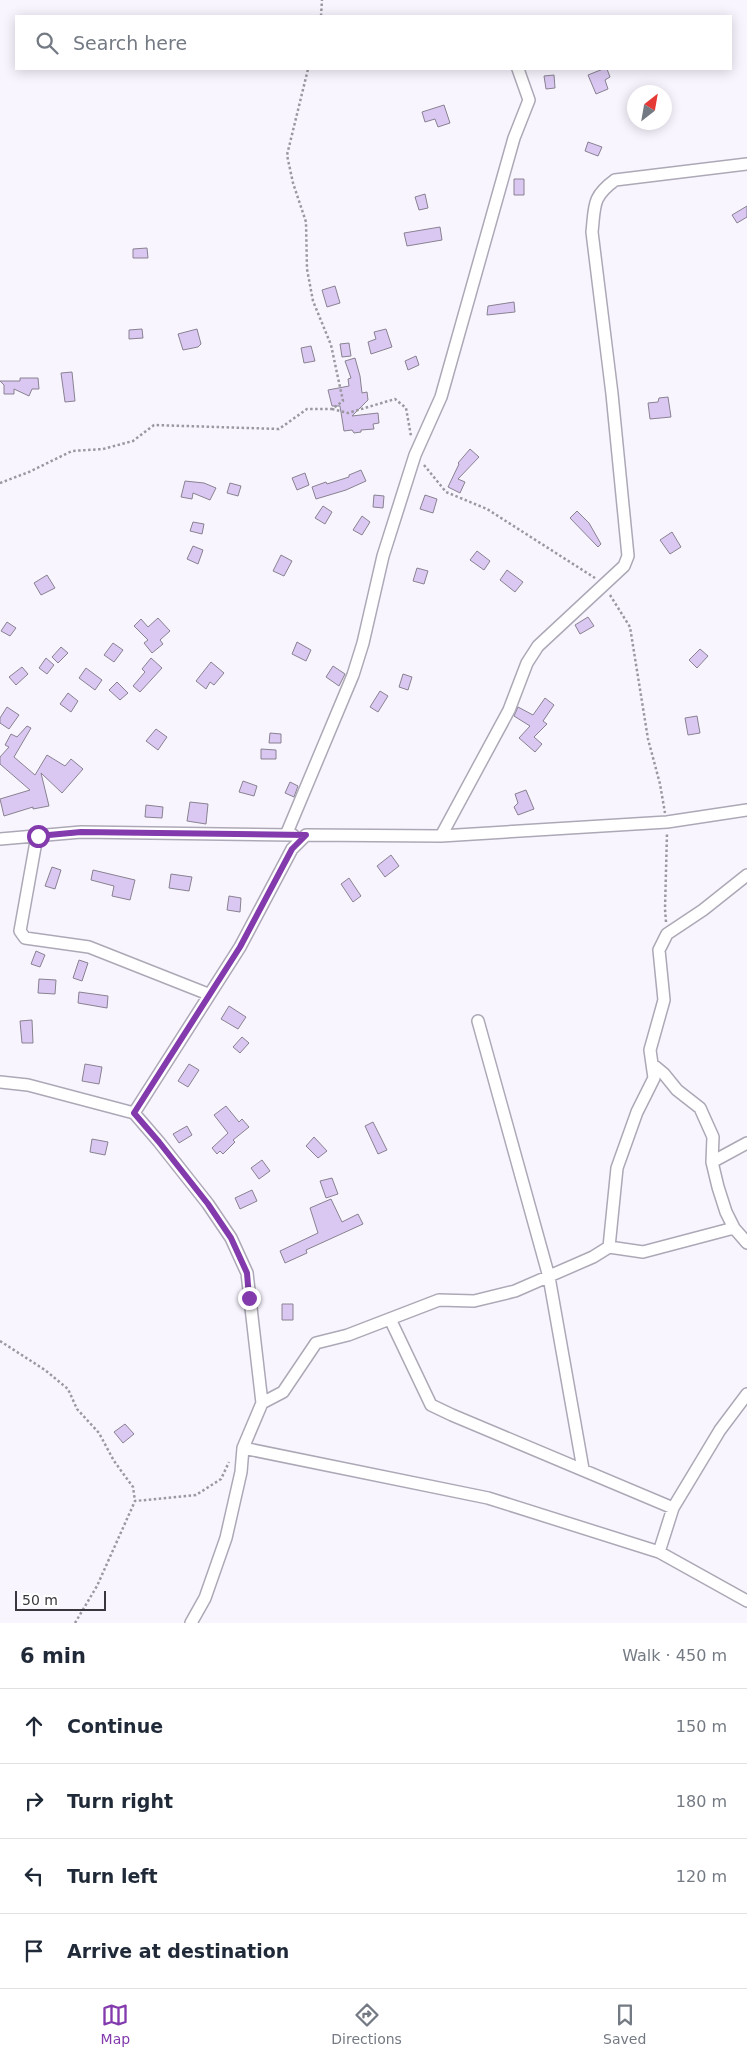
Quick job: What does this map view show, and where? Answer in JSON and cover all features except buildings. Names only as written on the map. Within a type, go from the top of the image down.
[{"type":"street","points":[[286,835],[353,675],[383,556],[409,473],[441,397],[514,138],[529,100],[518,70]]},
{"type":"street","points":[[441,836],[509,710],[526,663],[538,646],[624,566],[628,556],[612,394],[592,232],[594,209],[599,192],[614,180],[747,164]]},
{"type":"street","points":[[0,839],[81,832],[441,836],[667,822],[747,810]]},
{"type":"street","points":[[134,1113],[208,994],[240,947],[292,849],[306,835]]},
{"type":"street","points":[[38,836],[20,931],[25,938],[89,947],[208,994]]},
{"type":"street","points":[[608,1247],[617,1168],[637,1112],[654,1078],[650,1050],[664,1000],[658,950],[667,934],[703,910],[747,875]]},
{"type":"street","points":[[478,1022],[549,1277],[583,1469]]},
{"type":"street","points":[[652,1064],[664,1074],[677,1090],[700,1108],[713,1137],[712,1162],[726,1212],[734,1228],[747,1243]]},
{"type":"street","points":[[0,1082],[28,1085],[134,1113],[208,1204],[231,1238],[247,1273],[262,1403],[243,1448],[241,1472],[226,1538],[204,1598],[191,1623]]},
{"type":"street","points":[[712,1162],[747,1143]]},
{"type":"street","points":[[262,1403],[283,1392],[316,1343],[348,1335],[439,1300],[474,1301],[515,1291],[593,1257],[608,1247],[643,1252],[734,1228]]},
{"type":"street","points":[[390,1319],[431,1405],[673,1508]]},
{"type":"street","points":[[659,1552],[673,1508],[720,1430],[747,1394]]},
{"type":"street","points":[[243,1448],[488,1498],[659,1552],[747,1601]]},
{"type":"path","points":[[321,15],[322,0]]},
{"type":"path","points":[[0,483],[29,472],[72,451],[103,449],[133,441],[154,424],[280,429],[307,409],[332,409],[343,401],[331,345],[313,301],[307,269],[306,222],[293,183],[287,154],[308,70]]},
{"type":"path","points":[[0,1341],[45,1370],[68,1389],[77,1409],[99,1433],[114,1461],[133,1487],[135,1501],[98,1586],[74,1623]]},
{"type":"path","points":[[135,1501],[196,1495],[221,1479],[235,1451],[243,1448]]},
{"type":"route","points":[[38,836],[81,832],[306,835],[292,849],[240,947],[208,994],[134,1113],[208,1204],[231,1238],[247,1273],[249,1298]]}]
